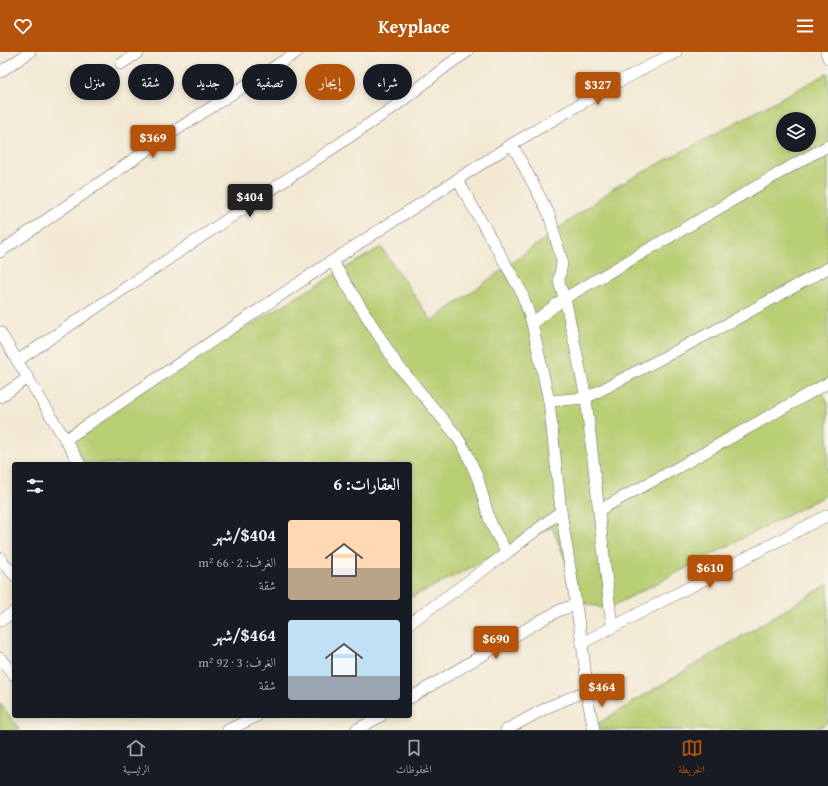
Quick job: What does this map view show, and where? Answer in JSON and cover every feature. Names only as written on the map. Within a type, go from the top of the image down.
[{"type":"street","points":[[0,72],[30,52]]},
{"type":"street","points":[[121,64],[139,52]]},
{"type":"street","points":[[0,252],[173,132],[297,52]]},
{"type":"street","points":[[17,361],[397,105],[449,64],[467,52]]},
{"type":"street","points":[[65,440],[332,261],[512,144],[618,82],[676,52]]},
{"type":"street","points":[[826,52],[828,58]]},
{"type":"street","points":[[512,144],[549,214],[562,261],[559,281],[565,298],[586,398],[612,627]]},
{"type":"street","points":[[532,323],[565,298],[828,146]]},
{"type":"street","points":[[457,179],[520,291],[532,323],[549,401],[561,511],[582,643],[586,690],[594,730]]},
{"type":"street","points":[[332,261],[396,363],[456,435],[467,453],[478,478],[489,518],[507,553]]},
{"type":"street","points":[[549,401],[586,398],[729,323],[828,268]]},
{"type":"street","points":[[0,332],[79,462]]},
{"type":"street","points":[[0,397],[28,378]]},
{"type":"street","points":[[599,510],[828,383]]},
{"type":"street","points":[[412,622],[507,553],[561,511]]},
{"type":"street","points":[[582,643],[828,515]]},
{"type":"street","points":[[0,558],[12,573]]},
{"type":"street","points":[[412,697],[545,618],[560,610],[576,605]]},
{"type":"street","points":[[0,621],[12,613]]},
{"type":"street","points":[[0,658],[12,673]]},
{"type":"street","points":[[506,730],[548,707],[586,690]]},
{"type":"street","points":[[356,730],[377,718]]},
{"type":"street","points":[[228,730],[240,720]]},
{"type":"green space","points":[[828,73],[828,386],[821,389],[828,403],[828,494],[607,609],[583,603],[552,527],[412,597],[412,462],[84,462],[67,434],[381,247],[432,321],[614,188]]},
{"type":"green space","points":[[828,584],[828,722],[816,730],[587,730]]},
{"type":"green space","points":[[0,703],[20,730],[0,730]]}]
